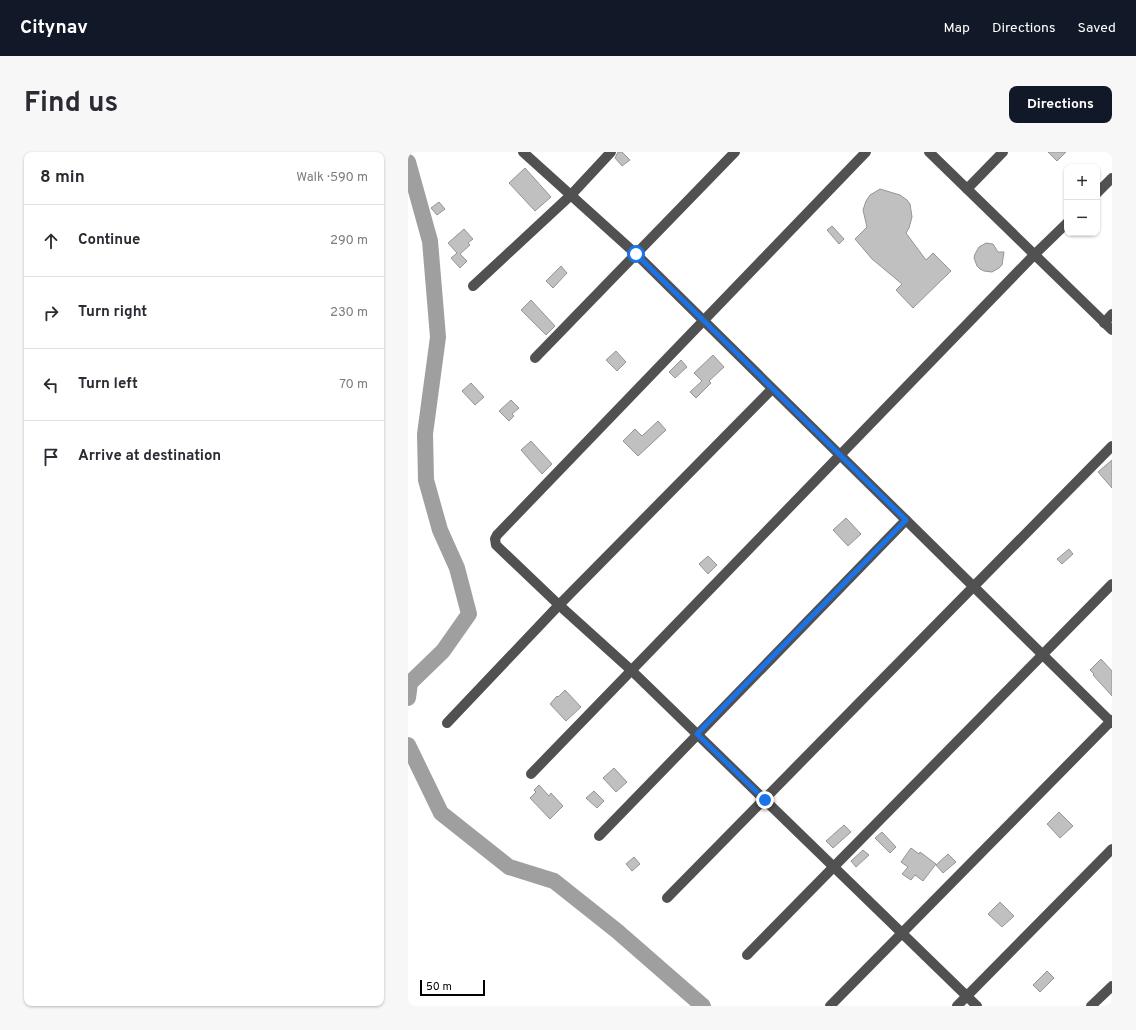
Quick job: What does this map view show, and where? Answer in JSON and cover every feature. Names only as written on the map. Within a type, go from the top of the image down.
[{"type":"street","points":[[523,152],[636,254],[1112,721],[830,1006]]},
{"type":"street","points":[[473,286],[571,195],[611,152]]},
{"type":"street","points":[[535,358],[735,152]]},
{"type":"street","points":[[866,152],[497,535],[495,539],[496,545],[559,605],[631,670],[977,1006]]},
{"type":"street","points":[[929,152],[1112,330]]},
{"type":"street","points":[[967,189],[1003,152]]},
{"type":"street","points":[[1100,190],[1112,178]]},
{"type":"street","points":[[531,774],[1034,255],[1064,226]]},
{"type":"street","points":[[1104,322],[1112,314]]},
{"type":"street","points":[[447,723],[559,605],[772,389]]},
{"type":"street","points":[[667,898],[1112,446]]},
{"type":"street","points":[[599,836],[906,520]]},
{"type":"street","points":[[747,955],[1112,584]]},
{"type":"street","points":[[957,1006],[1112,849]]},
{"type":"street","points":[[1091,1006],[1112,986]]},
{"type":"building","points":[[618,152],[622,152],[630,160],[622,166],[615,158]]},
{"type":"building","points":[[1048,152],[1066,152],[1057,161]]},
{"type":"building","points":[[525,168],[551,197],[535,211],[509,183]]},
{"type":"building","points":[[880,189],[900,195],[907,200],[910,204],[912,217],[906,233],[926,260],[933,253],[951,271],[913,308],[896,290],[902,284],[872,259],[855,239],[867,227],[863,210],[866,201],[870,195]]},
{"type":"building","points":[[439,202],[445,209],[437,215],[431,208]]},
{"type":"building","points":[[832,226],[844,239],[839,244],[827,230]]},
{"type":"building","points":[[464,229],[473,239],[468,243],[470,245],[460,254],[467,261],[460,268],[451,258],[457,253],[448,243]]},
{"type":"building","points":[[986,243],[993,244],[998,252],[1004,252],[1002,265],[992,272],[980,269],[974,258],[979,247]]},
{"type":"building","points":[[561,266],[567,273],[553,288],[546,281]]},
{"type":"building","points":[[531,300],[555,326],[546,335],[521,310]]},
{"type":"building","points":[[616,351],[626,362],[617,371],[606,360]]},
{"type":"building","points":[[713,355],[724,367],[709,381],[711,383],[696,398],[690,392],[702,381],[694,373]]},
{"type":"building","points":[[681,360],[687,367],[675,378],[669,372]]},
{"type":"building","points":[[471,383],[484,397],[475,405],[462,391]]},
{"type":"building","points":[[511,400],[519,408],[512,414],[514,416],[509,421],[499,411]]},
{"type":"building","points":[[658,421],[666,430],[638,456],[623,441],[635,429],[642,436]]},
{"type":"building","points":[[531,441],[552,464],[542,474],[521,450]]},
{"type":"building","points":[[1112,460],[1112,488],[1098,472]]},
{"type":"building","points":[[846,518],[861,534],[848,546],[833,530]]},
{"type":"building","points":[[1069,549],[1073,554],[1062,564],[1057,559]]},
{"type":"building","points":[[708,556],[717,565],[708,574],[699,564]]},
{"type":"building","points":[[1101,659],[1112,671],[1112,696],[1090,670]]},
{"type":"building","points":[[565,690],[581,707],[566,721],[550,704]]},
{"type":"building","points":[[614,768],[627,782],[616,792],[603,778]]},
{"type":"building","points":[[539,785],[549,796],[551,793],[563,806],[550,819],[530,798],[536,792],[534,790]]},
{"type":"building","points":[[594,791],[604,801],[597,808],[586,798]]},
{"type":"building","points":[[1059,812],[1073,826],[1060,838],[1047,824]]},
{"type":"building","points":[[844,825],[851,832],[833,848],[826,841]]},
{"type":"building","points":[[882,832],[896,847],[890,853],[875,838]]},
{"type":"building","points":[[911,848],[919,854],[920,852],[936,864],[923,881],[915,875],[911,880],[902,874],[908,867],[901,862]]},
{"type":"building","points":[[863,850],[869,855],[856,867],[851,861]]},
{"type":"building","points":[[948,854],[956,862],[943,873],[936,865]]},
{"type":"building","points":[[634,857],[640,864],[632,871],[626,864]]},
{"type":"building","points":[[1000,902],[1014,916],[1002,927],[988,914]]},
{"type":"building","points":[[1047,971],[1054,978],[1040,992],[1033,985]]},
{"type":"waterway","points":[[408,162],[430,241],[438,337],[425,434],[426,480],[440,530],[457,568],[469,614],[443,651],[410,683],[408,698]]},
{"type":"waterway","points":[[408,745],[441,813],[509,867],[554,881],[617,931],[703,1006]]},
{"type":"route","points":[[636,254],[906,520],[697,734],[765,800]]}]
